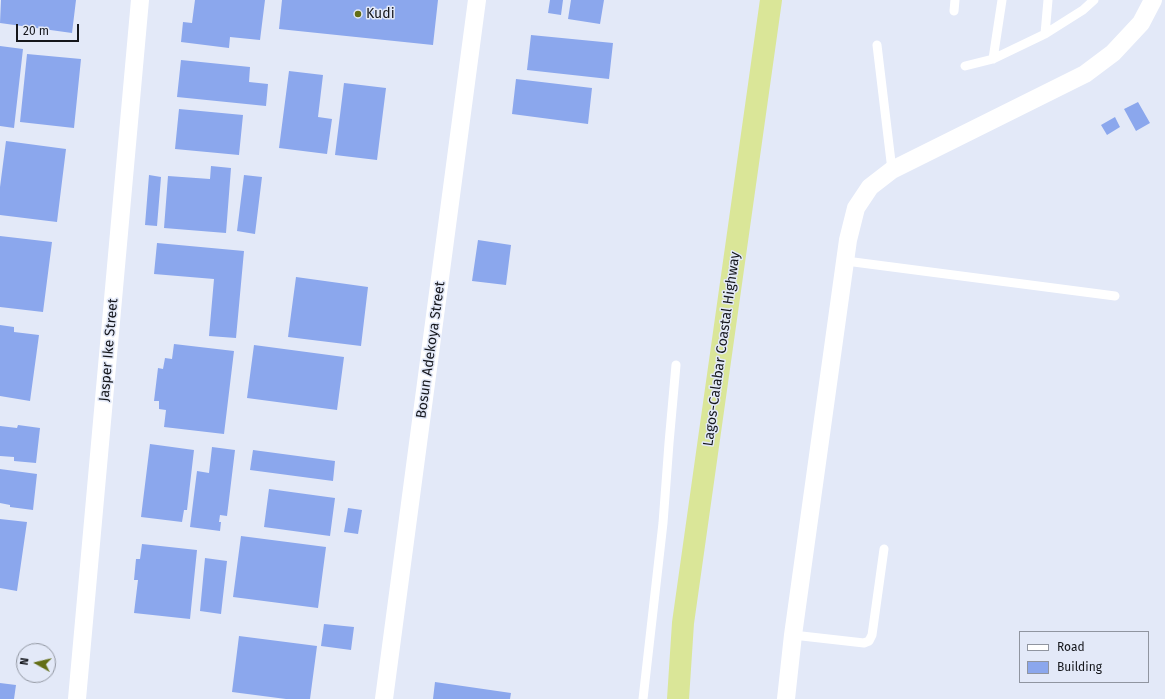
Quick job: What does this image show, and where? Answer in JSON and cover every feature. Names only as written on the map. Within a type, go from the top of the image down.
[{"type":"highway","name":"Lagos-Calabar Coastal Highway","points":[[678,699],[683,623],[771,0]]},
{"type":"street","name":"Jasper Ike Street","points":[[77,699],[140,0]]},
{"type":"street","name":"Bosun Adekoya Street","points":[[384,699],[478,0]]},
{"type":"street","points":[[786,699],[793,635],[848,240],[856,208],[870,187],[892,170],[1085,74],[1113,53],[1141,23],[1153,0]]},
{"type":"lane","points":[[954,11],[955,0]]},
{"type":"lane","points":[[993,59],[1002,0]]},
{"type":"lane","points":[[1045,34],[1048,0]]},
{"type":"lane","points":[[965,66],[993,59],[1045,34],[1083,10],[1094,0]]},
{"type":"lane","points":[[877,45],[892,170]]},
{"type":"lane","points":[[846,261],[1115,296]]},
{"type":"lane","points":[[643,699],[663,523],[676,365]]},
{"type":"lane","points":[[793,635],[864,643],[869,641],[872,635],[884,549]]},
{"type":"building","points":[[1,0],[76,0],[72,33],[0,23]]},
{"type":"building","points":[[195,0],[265,0],[260,40],[230,37],[229,48],[181,42],[183,22],[192,23]]},
{"type":"building","name":"Kudi","points":[[282,0],[438,0],[433,45],[279,29]]},
{"type":"building","points":[[550,0],[563,0],[561,15],[548,13]]},
{"type":"building","points":[[571,0],[604,0],[600,24],[568,19]]},
{"type":"building","points":[[531,35],[613,43],[609,79],[527,70]]},
{"type":"building","points":[[0,46],[23,49],[14,128],[0,126]]},
{"type":"building","points":[[27,54],[81,59],[74,128],[20,122]]},
{"type":"building","points":[[181,60],[250,67],[249,82],[268,84],[266,106],[177,97]]},
{"type":"building","points":[[289,71],[323,75],[318,117],[332,119],[327,154],[279,148]]},
{"type":"building","points":[[516,79],[592,88],[588,124],[512,114]]},
{"type":"building","points":[[344,83],[386,88],[377,160],[335,155]]},
{"type":"building","points":[[1138,102],[1150,123],[1136,131],[1124,109]]},
{"type":"building","points":[[179,109],[243,115],[239,155],[175,149]]},
{"type":"building","points":[[1115,117],[1120,127],[1107,135],[1101,125]]},
{"type":"building","points":[[6,141],[66,149],[57,222],[0,215],[0,187]]},
{"type":"building","points":[[211,166],[231,168],[226,233],[164,228],[168,176],[210,179]]},
{"type":"building","points":[[149,175],[161,177],[157,226],[145,225]]},
{"type":"building","points":[[244,175],[262,177],[255,234],[237,231]]},
{"type":"building","points":[[0,236],[52,242],[43,312],[0,307]]},
{"type":"building","points":[[478,240],[511,245],[506,285],[472,281]]},
{"type":"building","points":[[157,243],[244,251],[236,338],[209,336],[214,279],[154,274]]},
{"type":"building","points":[[296,277],[368,287],[361,346],[288,337]]},
{"type":"building","points":[[0,325],[14,327],[14,332],[39,335],[30,401],[0,396]]},
{"type":"building","points":[[174,344],[234,351],[224,434],[164,427],[166,410],[159,409],[159,401],[154,401],[158,368],[163,369],[165,358],[172,359]]},
{"type":"building","points":[[254,345],[344,357],[337,410],[247,398]]},
{"type":"building","points":[[18,425],[40,428],[36,463],[14,461],[14,457],[0,456],[0,426],[17,428]]},
{"type":"building","points":[[150,444],[194,450],[187,510],[184,510],[182,522],[141,517]]},
{"type":"building","points":[[212,447],[235,450],[227,516],[220,515],[220,531],[190,527],[197,471],[209,473]]},
{"type":"building","points":[[253,450],[335,461],[333,481],[250,470]]},
{"type":"building","points":[[0,469],[37,474],[33,510],[10,507],[10,505],[0,503]]},
{"type":"building","points":[[269,489],[335,498],[330,536],[264,527]]},
{"type":"building","points":[[348,508],[362,510],[358,534],[344,532]]},
{"type":"building","points":[[0,519],[27,522],[17,591],[0,588]]},
{"type":"building","points":[[241,536],[326,547],[318,608],[233,597]]},
{"type":"building","points":[[142,544],[197,550],[190,619],[134,613],[138,580],[134,580],[136,559],[140,559]]},
{"type":"building","points":[[205,558],[227,561],[221,614],[200,611]]},
{"type":"building","points":[[324,624],[354,627],[351,650],[321,646]]},
{"type":"building","points":[[239,636],[317,646],[310,699],[286,699],[232,692]]},
{"type":"building","points":[[435,682],[511,693],[510,699],[433,699]]},
{"type":"building","points":[[0,683],[16,685],[14,699],[0,699]]},
{"type":"place","name":"Kudi","points":[[358,14]]}]
